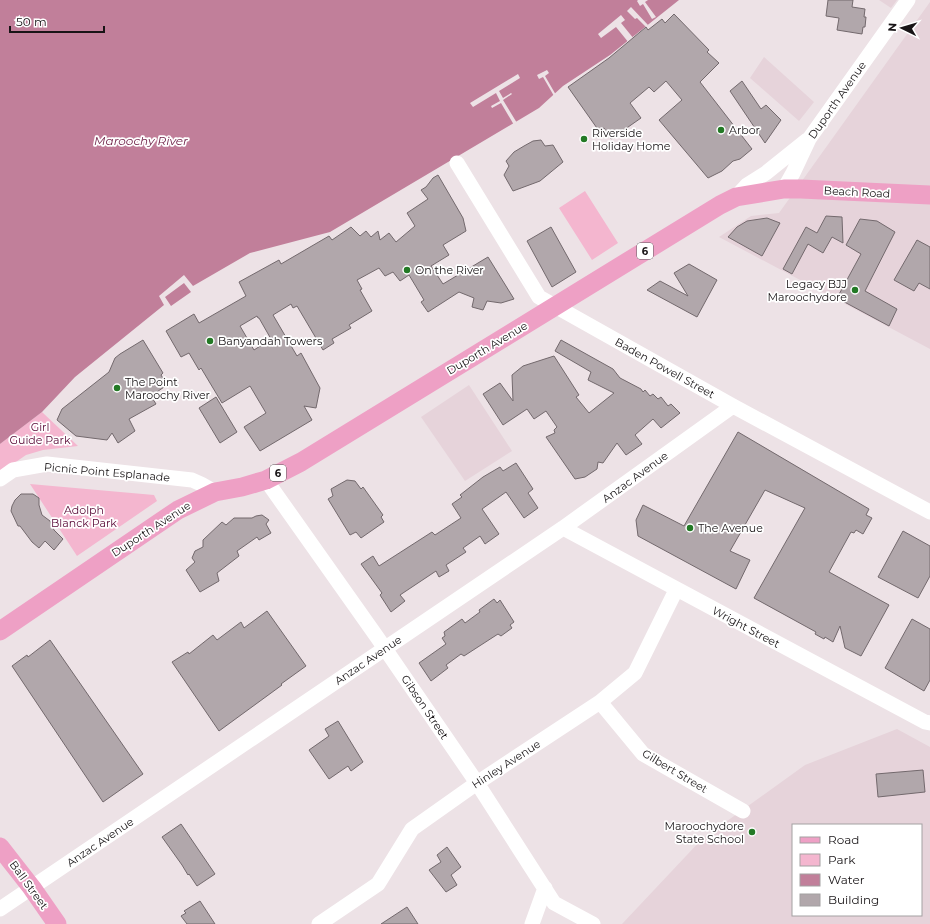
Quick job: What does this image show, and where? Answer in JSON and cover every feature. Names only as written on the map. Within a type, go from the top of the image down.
[{"type":"main road","name":"Beach Road","points":[[784,189],[930,195]]},
{"type":"main road","name":"Duporth Avenue","points":[[0,631],[178,510],[215,492],[242,487],[266,480],[301,462],[720,205],[736,197],[784,189]]},
{"type":"main road","name":"Ball Street","points":[[0,847],[32,888],[57,924]]},
{"type":"street","name":"Duporth Avenue","points":[[784,189],[797,166],[809,138],[908,0]]},
{"type":"street","points":[[736,197],[747,185],[766,173],[809,138]]},
{"type":"street","name":"Baden Powell Street","points":[[457,163],[539,297],[733,406],[930,512]]},
{"type":"street","name":"Anzac Avenue","points":[[0,909],[563,528],[733,406]]},
{"type":"street","name":"Picnic Point Esplanade","points":[[0,479],[13,470],[47,464],[192,480],[215,492]]},
{"type":"street","name":"Gibson Street","points":[[266,480],[477,783],[554,903],[593,924]]},
{"type":"street","name":"Wright Street","points":[[563,528],[918,719],[930,723]]},
{"type":"street","name":"Hinley Avenue","points":[[319,924],[378,884],[412,829],[477,783],[600,702],[635,673],[676,590]]},
{"type":"street","name":"Gilbert Street","points":[[600,702],[642,754],[743,811]]},
{"type":"street","points":[[532,924],[545,888]]},
{"type":"shaded area","points":[[879,0],[897,0],[891,8]]},
{"type":"shaded area","points":[[930,2],[930,349],[719,237],[751,216],[779,213]]},
{"type":"shaded area","points":[[764,57],[814,102],[799,121],[750,78]]},
{"type":"shaded area","points":[[469,385],[512,451],[465,481],[421,417]]},
{"type":"shaded area","name":"Maroochydore State School","points":[[897,729],[930,747],[930,924],[622,924],[702,839],[805,765]]},
{"type":"green space","points":[[585,191],[618,243],[592,260],[559,208]]},
{"type":"green space","name":"Girl Guide Park","points":[[42,412],[78,446],[43,450],[26,455],[0,473],[0,444]]},
{"type":"green space","name":"Adolph Blanck Park","points":[[30,484],[154,495],[157,501],[77,556]]},
{"type":"water","name":"Maroochy River","points":[[0,0],[679,0],[610,55],[563,86],[539,108],[330,232],[250,253],[193,286],[184,275],[159,296],[164,305],[75,377],[42,412],[0,444]]},
{"type":"water","points":[[184,283],[191,292],[171,306],[165,297]]},
{"type":"pier","points":[[648,0],[645,2],[656,17],[652,19],[643,4],[640,6],[637,1]]},
{"type":"pier","points":[[631,7],[648,25],[646,27],[627,11]]},
{"type":"pier","points":[[621,15],[625,20],[621,23],[634,39],[629,43],[616,27],[601,38],[598,34]]},
{"type":"pier","points":[[547,70],[549,73],[545,76],[556,95],[554,96],[543,77],[539,79],[537,75]]},
{"type":"pier","points":[[518,74],[520,78],[499,91],[503,98],[511,93],[512,94],[503,100],[517,123],[514,125],[501,103],[492,108],[491,106],[500,101],[496,93],[473,107],[470,103]]},
{"type":"building","points":[[828,0],[853,0],[852,7],[865,9],[865,27],[863,27],[862,34],[837,30],[839,18],[826,16]]},
{"type":"building","points":[[674,14],[709,50],[707,52],[719,63],[700,82],[752,149],[740,159],[733,161],[722,171],[708,178],[659,120],[682,100],[666,81],[654,92],[649,87],[630,103],[641,118],[611,139],[604,128],[599,131],[568,87],[609,58],[646,27],[648,30],[662,19],[665,23]]},
{"type":"building","points":[[742,81],[761,109],[766,105],[781,120],[765,143],[730,91]]},
{"type":"building","points":[[541,140],[545,146],[553,145],[563,162],[540,181],[513,191],[504,175],[509,166],[506,161],[514,152],[524,146],[533,141]]},
{"type":"building","points":[[438,175],[463,218],[466,231],[443,245],[449,255],[431,266],[443,284],[488,257],[514,299],[501,303],[487,301],[483,310],[472,307],[474,298],[459,292],[428,312],[421,302],[424,300],[409,275],[400,281],[393,272],[385,276],[379,268],[357,280],[362,289],[360,290],[372,311],[349,325],[351,328],[332,339],[334,343],[323,350],[297,306],[293,308],[291,304],[273,315],[297,356],[301,353],[320,388],[316,408],[304,406],[312,420],[260,451],[244,427],[266,413],[250,386],[222,403],[201,368],[199,370],[189,353],[181,357],[166,331],[194,314],[199,323],[246,296],[239,282],[279,260],[281,264],[329,236],[332,240],[351,227],[360,236],[366,231],[371,237],[378,231],[380,240],[389,233],[396,242],[415,226],[407,213],[428,199],[421,190],[426,187],[433,178]],"holes":[[[257,316],[271,339],[254,350],[240,326]]]},
{"type":"building","points":[[826,216],[842,217],[843,243],[832,237],[823,253],[808,244],[792,274],[783,269],[806,227],[817,233]]},
{"type":"building","points":[[767,218],[780,223],[762,256],[728,237],[737,227],[747,221]]},
{"type":"building","points":[[860,219],[877,221],[895,232],[865,291],[897,309],[889,326],[837,298],[861,254],[846,245]]},
{"type":"building","points":[[551,227],[576,272],[552,287],[527,241]]},
{"type":"building","points":[[917,240],[930,247],[930,289],[919,283],[914,291],[894,280]]},
{"type":"building","points":[[689,264],[717,280],[697,317],[647,290],[660,281],[688,296],[674,273]]},
{"type":"building","name":"The Point Maroochy River","points":[[143,340],[163,373],[161,375],[167,385],[151,396],[156,404],[129,419],[135,431],[118,443],[112,433],[107,440],[76,436],[57,420],[62,409],[109,372],[115,358]]},
{"type":"building","points":[[561,340],[613,369],[620,378],[641,389],[643,392],[645,390],[650,396],[653,394],[658,399],[661,397],[668,406],[671,404],[680,413],[661,428],[653,419],[635,435],[642,444],[626,455],[617,443],[603,463],[598,462],[597,469],[585,477],[575,479],[546,437],[555,433],[554,430],[557,427],[546,411],[534,419],[527,409],[503,425],[483,394],[500,383],[513,401],[512,375],[523,366],[554,356],[579,395],[576,397],[589,413],[614,393],[588,380],[591,372],[555,351]]},
{"type":"building","points":[[216,397],[237,432],[220,443],[199,408]]},
{"type":"building","name":"The Avenue","points":[[738,432],[869,509],[866,515],[872,518],[863,534],[856,530],[854,533],[851,532],[829,572],[889,605],[861,656],[845,648],[840,626],[833,642],[825,637],[824,639],[815,634],[816,632],[754,598],[805,508],[765,490],[730,551],[750,560],[736,589],[638,536],[636,520],[643,505],[684,526]]},
{"type":"building","points":[[516,463],[533,489],[528,493],[538,508],[524,518],[506,492],[482,509],[499,534],[485,544],[480,536],[463,548],[466,552],[446,565],[449,571],[439,577],[436,571],[400,595],[405,601],[391,612],[380,595],[382,593],[361,564],[373,556],[379,566],[432,532],[435,535],[461,518],[452,504],[462,497],[460,495],[483,477],[500,467],[503,471]]},
{"type":"building","points":[[347,480],[355,481],[361,489],[363,487],[383,515],[381,517],[384,522],[361,538],[356,532],[350,535],[328,499],[333,496],[331,489]]},
{"type":"building","points":[[21,494],[33,494],[39,498],[39,505],[42,515],[50,521],[54,530],[63,539],[54,550],[45,541],[39,548],[32,542],[20,526],[18,526],[11,511],[15,500]]},
{"type":"building","points":[[262,515],[269,520],[266,524],[271,533],[259,540],[257,537],[237,551],[239,556],[217,573],[219,581],[200,592],[186,570],[195,562],[192,558],[195,551],[203,547],[203,540],[222,522],[226,525],[234,518],[252,518]]},
{"type":"building","points":[[903,531],[930,546],[930,576],[918,598],[878,577]]},
{"type":"building","points":[[494,599],[497,603],[500,600],[514,622],[510,625],[512,628],[501,636],[498,634],[464,656],[461,654],[446,665],[448,668],[431,681],[419,663],[446,644],[442,638],[445,636],[444,632],[462,619],[465,623]]},
{"type":"building","points":[[267,611],[306,666],[219,731],[172,662],[188,652],[189,654],[213,635],[217,640],[241,622],[244,628]]},
{"type":"building","points":[[912,619],[930,629],[930,680],[924,691],[885,668]]},
{"type":"building","points":[[50,640],[143,774],[103,802],[12,666],[27,655],[28,657]]},
{"type":"building","points":[[338,721],[363,762],[351,771],[348,766],[329,779],[309,750],[329,736],[325,729]]},
{"type":"building","points":[[923,770],[925,792],[878,797],[876,774]]},
{"type":"building","points":[[181,824],[215,874],[197,886],[162,837]]},
{"type":"building","points":[[447,847],[461,867],[451,875],[457,885],[446,892],[429,870],[441,862],[437,855]]},
{"type":"building","points":[[200,901],[215,924],[187,924],[181,916],[186,913],[184,911]]},
{"type":"building","points":[[407,907],[418,924],[381,924]]},
{"type":"place","name":"Arbor","points":[[721,130]]},
{"type":"place","name":"Riverside Holiday Home","points":[[584,139]]},
{"type":"place","name":"On the River","points":[[407,270]]},
{"type":"place","name":"Legacy BJJ Maroochydore","points":[[855,290]]},
{"type":"place","name":"Banyandah Towers","points":[[210,341]]},
{"type":"place","name":"The Point Maroochy River","points":[[117,388]]},
{"type":"place","name":"The Avenue","points":[[690,528]]},
{"type":"place","name":"Maroochydore State School","points":[[752,832]]}]
